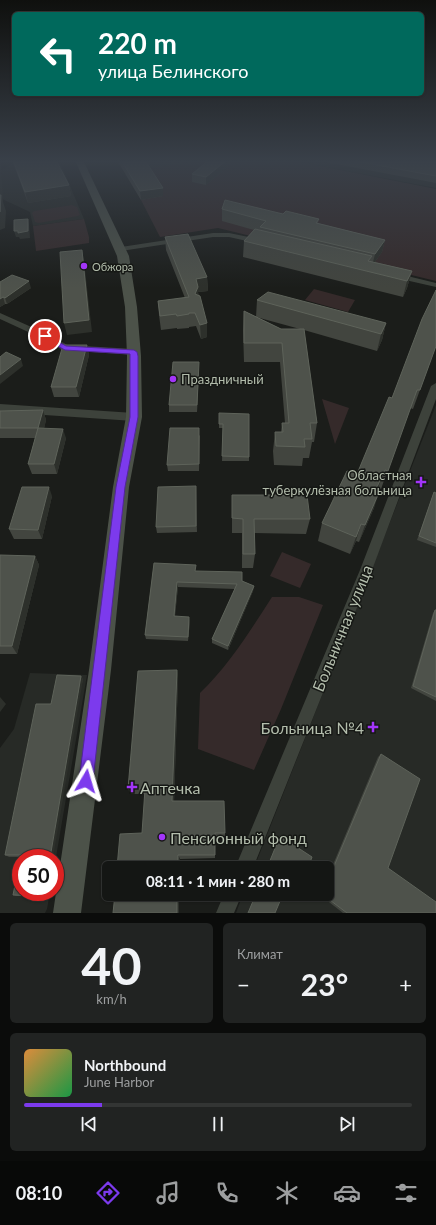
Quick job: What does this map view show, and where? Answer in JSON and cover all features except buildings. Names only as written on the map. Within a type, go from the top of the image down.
[{"type":"main road","points":[[67,913],[97,694],[121,487],[134,417],[134,352],[131,307],[121,250],[99,203]]},
{"type":"street","points":[[121,250],[213,235],[229,235],[270,245]]},
{"type":"street","points":[[385,272],[436,285]]},
{"type":"street","points":[[0,316],[53,340],[65,348],[134,352]]},
{"type":"street","name":"Больничная улица","points":[[247,861],[366,570],[436,386]]},
{"type":"street","points":[[0,408],[134,417]]},
{"type":"street","points":[[225,913],[230,901]]},
{"type":"shaded area","points":[[10,203],[77,203],[84,219],[33,226],[30,212]]},
{"type":"shaded area","points":[[142,203],[436,203],[436,281],[218,228],[160,237]]},
{"type":"shaded area","points":[[72,205],[77,207],[80,215],[39,223],[35,222],[32,213],[34,211]]},
{"type":"shaded area","points":[[84,219],[89,237],[89,243],[36,251],[33,226]]},
{"type":"shaded area","points":[[314,289],[355,300],[348,312],[305,300]]},
{"type":"shaded area","points":[[322,399],[349,408],[335,444]]},
{"type":"shaded area","name":"Больница №4","points":[[436,405],[436,913],[236,913],[240,901],[334,901],[334,861],[257,861]]},
{"type":"shaded area","points":[[282,552],[311,564],[300,588],[270,576]]},
{"type":"shaded area","points":[[272,597],[299,597],[323,605],[281,709],[254,770],[198,749],[200,693],[230,659]]},
{"type":"shaded area","points":[[30,673],[87,675],[57,849],[12,849],[12,901],[48,901],[45,913],[0,913],[0,748],[14,729]]},
{"type":"place","name":"Обжора","points":[[84,266]]},
{"type":"place","name":"Праздничный","points":[[173,379]]},
{"type":"place","name":"Областная туберкулёзная больница","points":[[421,482]]},
{"type":"place","name":"Больница №4","points":[[373,727]]},
{"type":"place","name":"Аптечка","points":[[132,787]]},
{"type":"place","name":"Пенсионный фонд","points":[[162,837]]},
{"type":"route","points":[[45,336],[65,348],[134,352],[134,417],[121,487],[86,781]]}]
